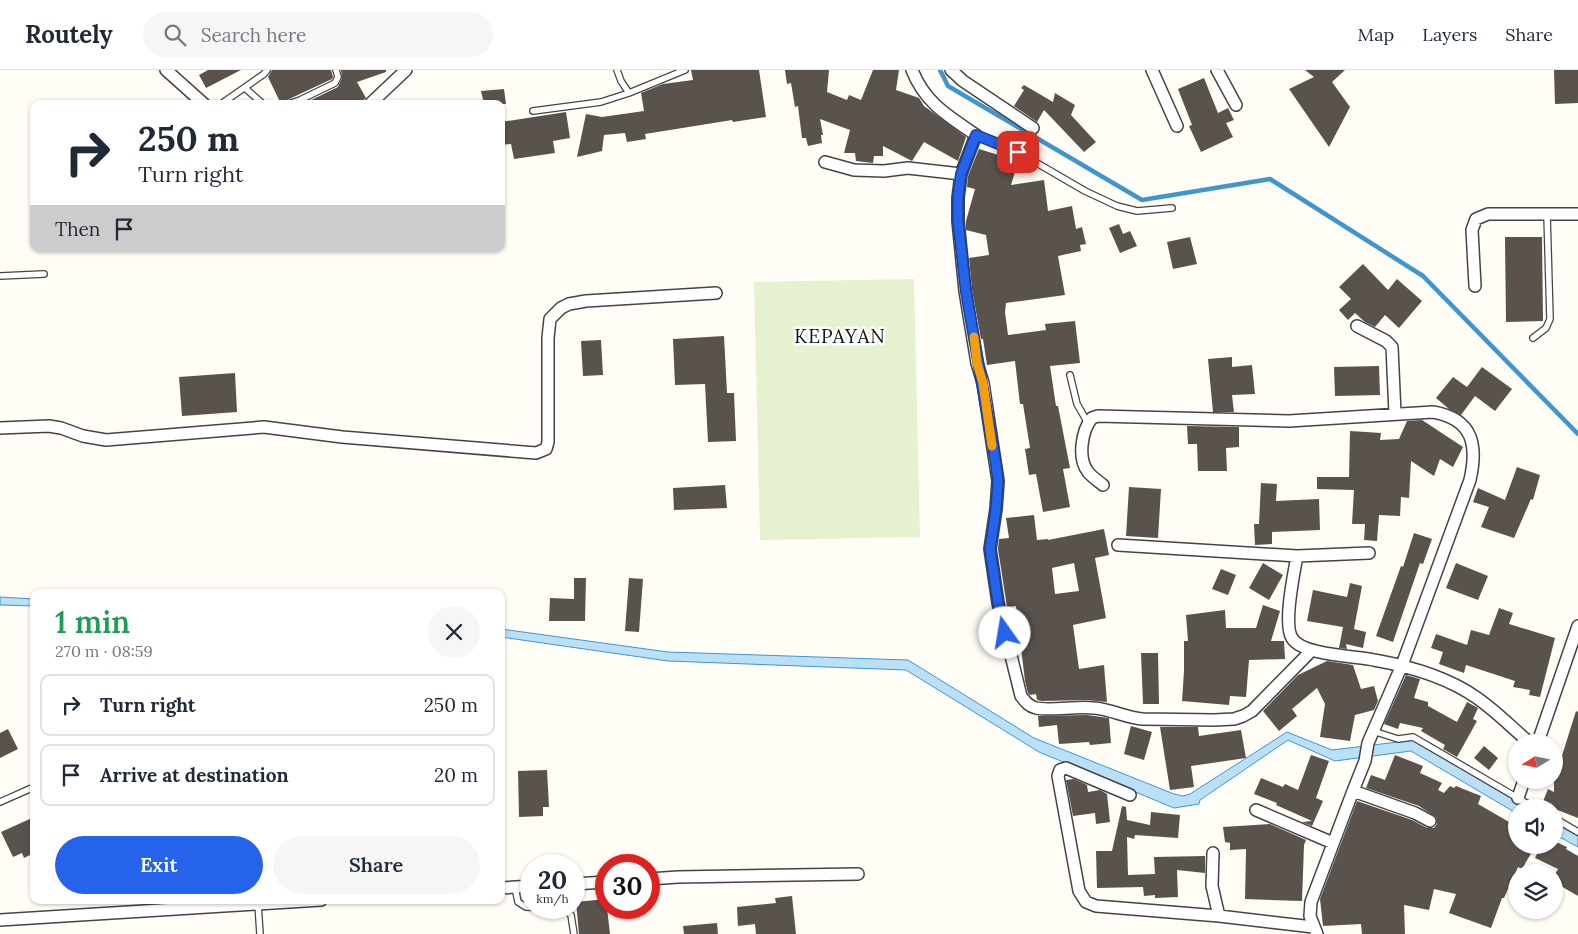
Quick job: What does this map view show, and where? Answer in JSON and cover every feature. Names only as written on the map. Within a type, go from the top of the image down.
[{"type":"street","points":[[166,70],[200,100]]},
{"type":"street","points":[[374,100],[406,70]]},
{"type":"street","points":[[912,70],[922,91],[928,98],[946,114],[976,135],[961,174],[958,221],[966,292],[977,363],[983,383],[998,481],[990,549],[998,603],[1021,696],[1028,705],[1037,708],[1084,707],[1107,709],[1138,719],[1234,719],[1252,711],[1311,651]]},
{"type":"street","points":[[951,70],[963,82],[1033,128]]},
{"type":"street","points":[[1152,70],[1177,126]]},
{"type":"street","points":[[1217,70],[1236,105]]},
{"type":"street","points":[[825,162],[854,170],[884,171],[908,168],[961,174]]},
{"type":"street","points":[[1475,286],[1472,230],[1476,219],[1488,214],[1578,214]]},
{"type":"street","points":[[0,428],[49,426],[83,436],[106,440],[264,427],[370,439],[536,453],[546,449],[548,442],[548,338],[550,319],[554,313],[569,304],[586,301],[716,294]]},
{"type":"street","points":[[1357,326],[1392,347],[1395,414]]},
{"type":"street","points":[[1103,485],[1088,472],[1083,464],[1082,454],[1088,423],[1092,418],[1098,416],[1289,421],[1433,412],[1446,414],[1466,428],[1472,441],[1474,458],[1470,480],[1402,665],[1368,743],[1365,761],[1311,902],[1310,916],[1315,930],[1219,916],[1096,906],[1086,902],[1078,891],[1058,776],[1060,770],[1066,768],[1130,794]]},
{"type":"street","points":[[1118,545],[1297,556],[1369,553]]},
{"type":"street","points":[[1297,556],[1289,616],[1291,638],[1296,644],[1311,651],[1402,665],[1433,676],[1477,697],[1520,734]]},
{"type":"street","points":[[1541,734],[1578,626]]},
{"type":"street","points":[[1518,798],[1521,789]]},
{"type":"street","points":[[1352,791],[1415,813],[1430,821]]},
{"type":"street","points":[[1256,810],[1333,844]]},
{"type":"street","points":[[1213,853],[1212,886],[1219,916]]},
{"type":"street","points":[[660,878],[858,874]]},
{"type":"street","points":[[505,888],[520,887]]},
{"type":"street","points":[[0,920],[258,904]]},
{"type":"lane","points":[[227,100],[267,70]]},
{"type":"lane","points":[[300,100],[335,83],[338,77],[336,70]]},
{"type":"lane","points":[[617,70],[621,81],[629,93]]},
{"type":"lane","points":[[533,111],[601,102],[629,93],[685,70]]},
{"type":"lane","points":[[245,88],[258,100]]},
{"type":"lane","points":[[976,135],[1018,152],[1085,191],[1117,206],[1137,211],[1172,208]]},
{"type":"lane","points":[[1533,338],[1546,328],[1550,319],[1547,214]]},
{"type":"lane","points":[[0,276],[44,274]]},
{"type":"lane","points":[[1070,375],[1077,404],[1088,423]]},
{"type":"lane","points":[[1373,731],[1398,739],[1413,737],[1518,798]]},
{"type":"lane","points":[[0,802],[30,789]]},
{"type":"lane","points":[[1563,823],[1578,832]]},
{"type":"lane","points":[[515,887],[518,902],[526,908],[565,909],[571,915],[574,934]]},
{"type":"lane","points":[[258,904],[260,934]]},
{"type":"green space","points":[[914,279],[920,537],[760,540],[754,282]]},
{"type":"water","points":[[0,597],[30,599],[30,606],[0,605]]},
{"type":"water","points":[[505,630],[668,652],[908,660],[1034,738],[1183,796],[1190,794],[1287,732],[1332,750],[1414,740],[1513,799],[1508,799],[1508,808],[1411,751],[1335,761],[1288,740],[1200,800],[1199,804],[1174,808],[1039,752],[906,670],[668,661],[505,638]]},
{"type":"water","points":[[1563,828],[1578,836],[1578,847],[1563,839]]},
{"type":"building","points":[[208,70],[241,70],[206,88],[199,75]]},
{"type":"building","points":[[272,70],[331,70],[333,77],[287,100],[279,100],[268,77]]},
{"type":"building","points":[[341,70],[386,70],[386,72],[357,82],[366,98],[363,100],[311,100],[338,87],[342,78]]},
{"type":"building","points":[[691,70],[759,70],[766,117],[733,122],[732,120],[645,134],[646,139],[627,142],[625,133],[604,135],[602,151],[577,157],[586,114],[602,117],[644,111],[641,93],[663,84],[693,80]]},
{"type":"building","points":[[785,70],[829,70],[827,92],[847,100],[849,95],[861,100],[873,70],[899,70],[896,90],[919,98],[924,106],[966,137],[958,161],[924,142],[912,161],[883,146],[883,156],[874,156],[873,163],[856,161],[855,153],[844,153],[850,130],[820,119],[823,135],[821,135],[822,143],[808,146],[806,138],[802,138],[798,106],[795,107],[791,83],[787,84]]},
{"type":"building","points":[[1305,70],[1345,70],[1332,82],[1350,107],[1329,147],[1289,89],[1314,77]]},
{"type":"building","points":[[1554,70],[1578,70],[1578,103],[1555,104]]},
{"type":"building","points":[[1204,78],[1218,113],[1228,108],[1234,120],[1226,123],[1233,137],[1201,152],[1189,126],[1192,125],[1178,89]]},
{"type":"building","points":[[1024,85],[1053,102],[1055,93],[1075,105],[1071,115],[1096,142],[1084,152],[1044,110],[1037,122],[1014,106],[1024,90],[1021,88]]},
{"type":"building","points":[[504,89],[506,104],[505,100],[483,100],[481,91]]},
{"type":"building","points":[[566,112],[570,138],[553,141],[555,153],[514,159],[511,144],[505,145],[505,121]]},
{"type":"building","points":[[979,149],[1019,159],[1011,185],[1044,180],[1048,211],[1072,206],[1076,229],[1082,227],[1086,244],[1080,245],[1081,251],[1058,256],[1065,295],[1006,303],[1005,312],[1008,335],[1046,330],[1045,324],[1075,321],[1080,363],[1050,366],[1056,406],[1058,406],[1070,468],[1063,469],[1070,507],[1043,512],[1036,474],[1029,475],[1025,449],[1030,448],[1023,404],[1020,404],[1015,361],[987,365],[972,290],[969,258],[989,255],[986,235],[966,230],[966,221],[975,189],[967,187],[968,176]]},
{"type":"building","points":[[1119,224],[1123,234],[1130,231],[1137,246],[1120,253],[1109,228]]},
{"type":"building","points":[[1190,237],[1197,264],[1173,269],[1167,242]]},
{"type":"building","points":[[1505,237],[1542,237],[1543,321],[1506,322]]},
{"type":"building","points":[[1363,264],[1388,290],[1397,279],[1422,301],[1399,328],[1385,315],[1375,327],[1365,322],[1355,313],[1348,320],[1339,310],[1351,299],[1339,287]]},
{"type":"building","points":[[724,336],[727,393],[734,393],[736,441],[708,442],[705,384],[675,385],[673,339]]},
{"type":"building","points":[[601,340],[603,375],[583,376],[581,341]]},
{"type":"building","points":[[1232,357],[1232,367],[1252,365],[1255,394],[1232,395],[1234,412],[1213,412],[1208,359]]},
{"type":"building","points":[[1379,366],[1380,395],[1335,396],[1334,367]]},
{"type":"building","points":[[1482,367],[1512,389],[1495,411],[1475,396],[1461,415],[1449,409],[1436,398],[1453,377],[1467,387]]},
{"type":"building","points":[[235,373],[237,412],[182,416],[179,377]]},
{"type":"building","points":[[1422,420],[1463,447],[1453,467],[1440,459],[1434,476],[1411,461],[1409,498],[1401,497],[1400,516],[1379,515],[1377,541],[1364,540],[1365,524],[1352,524],[1354,490],[1317,489],[1317,477],[1349,477],[1350,431],[1381,433],[1380,440],[1399,439],[1407,421]]},
{"type":"building","points":[[1187,426],[1239,427],[1239,447],[1226,448],[1227,471],[1198,471],[1197,444],[1188,444]]},
{"type":"building","points":[[1517,467],[1540,475],[1533,500],[1531,499],[1514,538],[1481,527],[1489,507],[1473,502],[1478,488],[1505,500]]},
{"type":"building","points":[[1261,483],[1277,484],[1276,501],[1319,499],[1320,530],[1272,532],[1272,544],[1255,545],[1254,524],[1259,524]]},
{"type":"building","points":[[725,485],[727,508],[674,510],[673,488]]},
{"type":"building","points":[[1129,487],[1161,489],[1158,538],[1126,536]]},
{"type":"building","points":[[1034,515],[1037,540],[1048,540],[1104,529],[1109,555],[1095,558],[1106,618],[1073,625],[1079,669],[1104,665],[1107,702],[1087,700],[1042,701],[1037,700],[1036,694],[1030,695],[1028,693],[1016,606],[1007,607],[998,549],[999,539],[1009,538],[1006,518]],"holes":[[[1074,563],[1079,591],[1055,594],[1052,568]]]},
{"type":"building","points":[[1414,533],[1432,539],[1423,564],[1420,563],[1393,642],[1376,636]]},
{"type":"building","points":[[1263,563],[1283,575],[1269,600],[1249,588]]},
{"type":"building","points":[[1456,563],[1488,576],[1478,600],[1446,588]]},
{"type":"building","points":[[1221,569],[1236,575],[1228,595],[1212,589]]},
{"type":"building","points":[[574,578],[586,578],[585,621],[549,621],[550,598],[574,599]]},
{"type":"building","points":[[629,578],[643,579],[639,632],[625,631]]},
{"type":"building","points":[[1350,583],[1362,586],[1354,629],[1366,632],[1363,648],[1346,644],[1347,649],[1339,648],[1343,627],[1307,621],[1313,590],[1347,597]]},
{"type":"building","points":[[1263,605],[1280,611],[1271,641],[1284,641],[1285,659],[1249,660],[1246,697],[1230,696],[1229,705],[1182,701],[1184,641],[1188,641],[1186,615],[1225,610],[1226,628],[1256,628]]},
{"type":"building","points":[[1499,608],[1513,613],[1509,624],[1555,638],[1540,697],[1529,695],[1530,690],[1513,687],[1515,681],[1466,665],[1464,673],[1439,664],[1443,652],[1431,648],[1436,634],[1467,645],[1471,630],[1489,635]]},
{"type":"building","points":[[1141,653],[1158,653],[1159,704],[1143,704]]},
{"type":"building","points":[[1327,661],[1353,665],[1361,689],[1374,686],[1378,701],[1374,710],[1355,715],[1350,741],[1320,737],[1325,704],[1317,688],[1292,709],[1297,716],[1279,731],[1263,711],[1298,675]]},
{"type":"building","points":[[1406,675],[1420,679],[1414,698],[1428,702],[1428,706],[1457,722],[1467,702],[1478,708],[1473,719],[1477,721],[1457,757],[1443,749],[1445,745],[1421,731],[1423,728],[1400,723],[1398,729],[1384,724]]},
{"type":"building","points":[[1576,711],[1578,712],[1578,818],[1563,812],[1563,799],[1544,799],[1548,789],[1554,792],[1554,789],[1563,789],[1563,752]]},
{"type":"building","points":[[1087,715],[1109,718],[1111,743],[1090,745],[1089,742],[1059,744],[1057,725],[1039,727],[1038,716]]},
{"type":"building","points":[[1131,726],[1152,732],[1144,760],[1124,754]]},
{"type":"building","points":[[1160,727],[1198,727],[1199,736],[1241,730],[1246,758],[1191,766],[1194,787],[1170,790]]},
{"type":"building","points":[[8,729],[18,749],[0,758],[0,733]]},
{"type":"building","points":[[1484,746],[1498,758],[1489,770],[1474,758]]},
{"type":"building","points":[[1311,755],[1329,761],[1316,798],[1323,801],[1312,826],[1302,822],[1312,821],[1276,805],[1277,803],[1254,794],[1261,778],[1283,787],[1285,784],[1298,790]]},
{"type":"building","points":[[1395,755],[1423,766],[1420,773],[1442,783],[1438,790],[1444,793],[1450,786],[1454,788],[1456,786],[1481,796],[1478,804],[1508,821],[1508,854],[1531,854],[1525,864],[1508,864],[1508,889],[1504,898],[1502,898],[1491,928],[1449,913],[1456,894],[1434,889],[1429,910],[1404,905],[1405,934],[1362,934],[1361,924],[1323,926],[1320,899],[1357,801],[1412,820],[1427,828],[1434,828],[1437,824],[1436,817],[1419,806],[1366,788],[1371,775],[1385,780]]},
{"type":"building","points":[[547,770],[549,807],[543,807],[543,816],[519,817],[518,771]]},
{"type":"building","points":[[1074,779],[1087,785],[1088,792],[1100,790],[1107,794],[1110,822],[1096,824],[1095,813],[1073,816],[1066,780]]},
{"type":"building","points":[[1122,806],[1126,807],[1127,820],[1150,825],[1151,812],[1180,815],[1178,838],[1135,835],[1134,839],[1127,837],[1128,875],[1155,874],[1154,857],[1205,856],[1205,873],[1177,870],[1178,897],[1155,898],[1155,895],[1144,896],[1143,887],[1097,888],[1096,851],[1112,851]]},
{"type":"building","points":[[30,819],[30,855],[24,858],[22,853],[13,857],[1,832]]},
{"type":"building","points":[[1270,824],[1306,840],[1304,845],[1302,901],[1245,899],[1246,849],[1230,850],[1230,843],[1225,842],[1223,827]]},
{"type":"building","points":[[1563,845],[1578,856],[1578,896],[1563,887],[1563,864],[1548,864],[1535,858],[1537,854],[1563,854]]},
{"type":"building","points":[[792,896],[796,934],[756,934],[755,924],[738,926],[737,907],[776,903],[775,898]]},
{"type":"building","points":[[595,900],[595,919],[608,919],[610,934],[579,934],[578,919],[585,919],[585,901]]},
{"type":"building","points":[[717,923],[718,934],[684,934],[683,926]]},
{"type":"waterway","points":[[940,70],[948,86],[1142,200],[1270,179],[1423,276],[1578,434]]},
{"type":"slow traffic","points":[[974,337],[992,446]]},
{"type":"district","name":"KEPAYAN","points":[[840,336]]},
{"type":"route","points":[[1005,633],[998,603],[990,549],[998,481],[983,383],[977,363],[966,292],[958,221],[958,198],[961,174],[976,135],[1018,152]]}]
